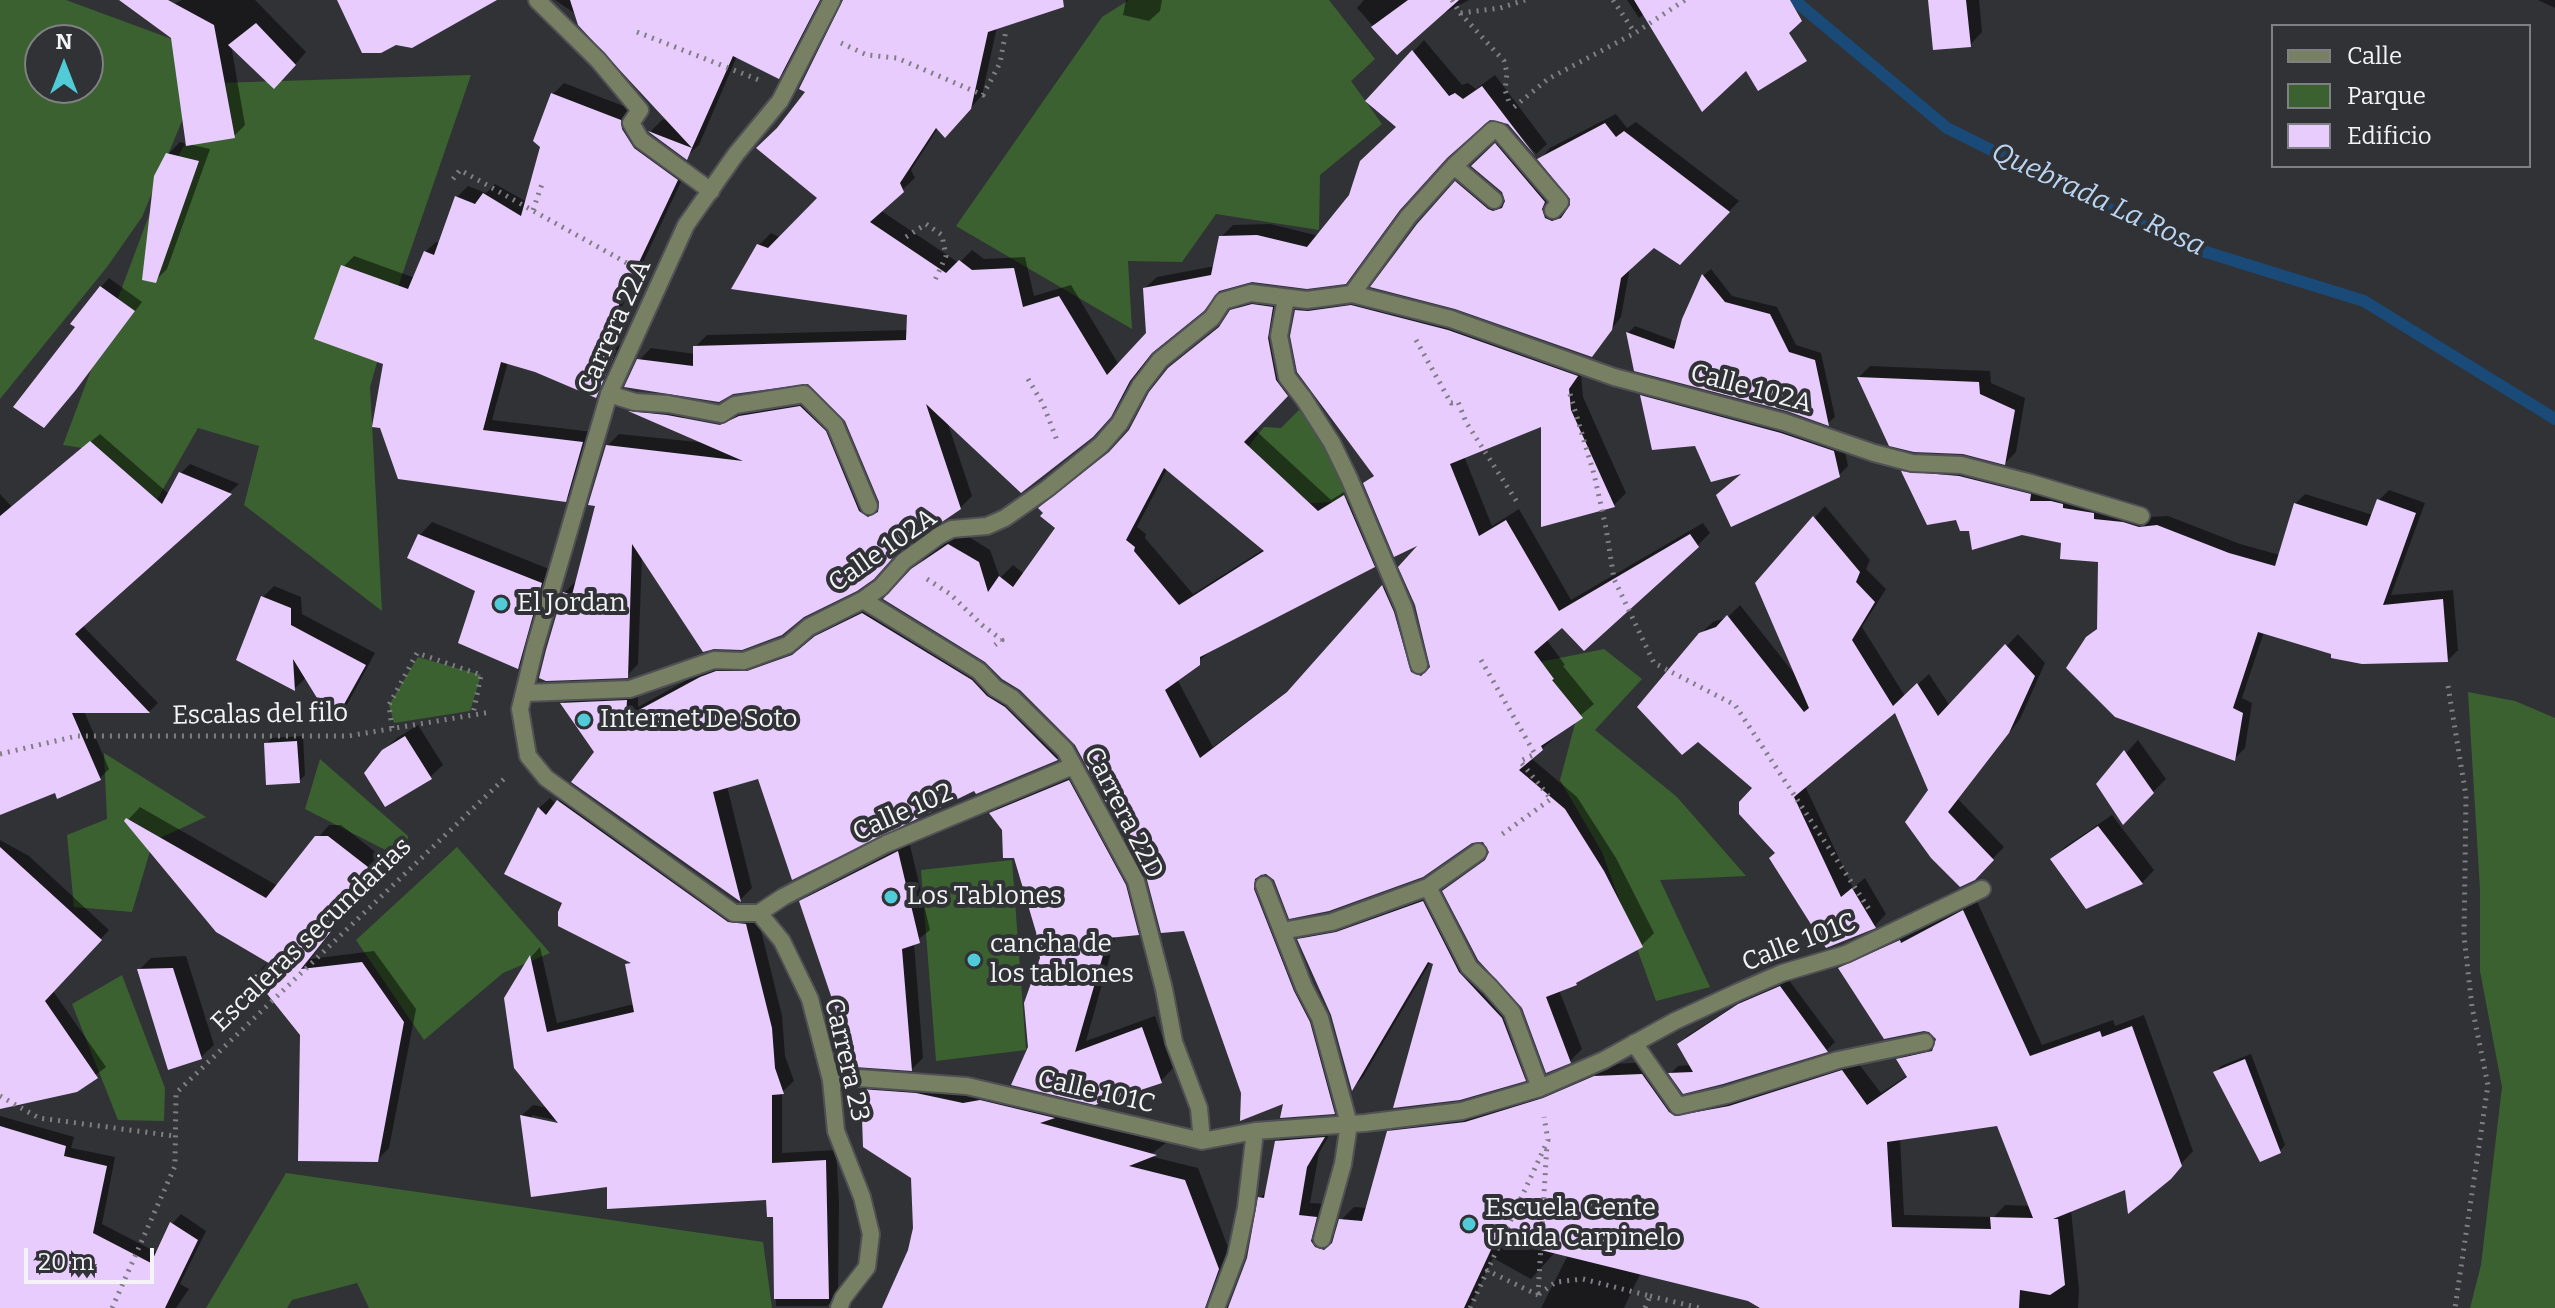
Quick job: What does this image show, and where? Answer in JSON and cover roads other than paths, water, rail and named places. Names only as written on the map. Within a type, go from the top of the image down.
[{"type":"street","points":[[537,0],[598,60],[640,110],[631,123],[641,140],[711,191]]},
{"type":"street","name":"Carrera 22A","points":[[522,701],[609,394],[686,225],[786,91],[832,0]]},
{"type":"street","points":[[1352,294],[1408,217],[1454,166],[1493,130],[1500,132],[1560,202],[1553,210]]},
{"type":"street","points":[[1454,166],[1494,200]]},
{"type":"street","name":"Calle 102A","points":[[522,701],[630,689],[714,660],[744,661],[788,645],[809,627],[863,600],[881,587],[904,561],[952,529],[987,526],[1005,518],[1048,488],[1101,445],[1120,423],[1140,386],[1160,360],[1212,318],[1223,301],[1251,293],[1307,300],[1352,294],[1451,319],[1614,377],[1819,432],[1874,453],[1912,463],[1961,465],[2141,516]]},
{"type":"street","points":[[1286,298],[1279,336],[1287,377],[1332,443],[1349,478],[1404,608],[1419,665]]},
{"type":"street","points":[[609,394],[635,402],[668,404],[721,414],[735,405],[804,394],[835,425],[869,506]]},
{"type":"street","name":"Carrera 22D","points":[[863,600],[979,671],[995,688],[1012,698],[1065,750],[1136,881],[1164,989],[1174,1042],[1199,1108],[1202,1141]]},
{"type":"street","points":[[522,701],[528,756],[546,778],[734,913],[759,913]]},
{"type":"street","name":"Calle 102","points":[[759,913],[783,897],[886,844],[1073,766]]},
{"type":"street","points":[[1282,931],[1332,922],[1428,887],[1478,852]]},
{"type":"street","points":[[1264,885],[1304,987],[1320,1018],[1349,1124],[1343,1164],[1322,1239]]},
{"type":"street","points":[[1428,887],[1469,967],[1512,1012],[1540,1088]]},
{"type":"street","name":"Calle 101C","points":[[831,1080],[858,1078],[967,1086],[1202,1141],[1255,1131],[1462,1111],[1540,1088],[1604,1060],[1738,992],[1782,973],[1846,954],[1982,889]]},
{"type":"street","name":"Carrera 23","points":[[759,913],[782,941],[810,999],[831,1080],[836,1131],[862,1197],[871,1234],[867,1267],[839,1308]]},
{"type":"street","points":[[1634,1043],[1678,1106],[1726,1095],[1838,1060],[1925,1042]]},
{"type":"street","points":[[1216,1308],[1236,1256],[1246,1208],[1255,1131]]},
{"type":"waterway","name":"Quebrada La Rosa","points":[[1794,0],[1947,128],[2180,244],[2364,301],[2555,419]]},
{"type":"place","name":"El Jordan","points":[[501,604]]},
{"type":"place","name":"Internet De Soto","points":[[584,720]]},
{"type":"place","name":"Los Tablones","points":[[891,897]]},
{"type":"place","name":"cancha de los tablones","points":[[974,960]]},
{"type":"place","name":"Escuela Gente Unida Carpinelo","points":[[1469,1224]]}]
